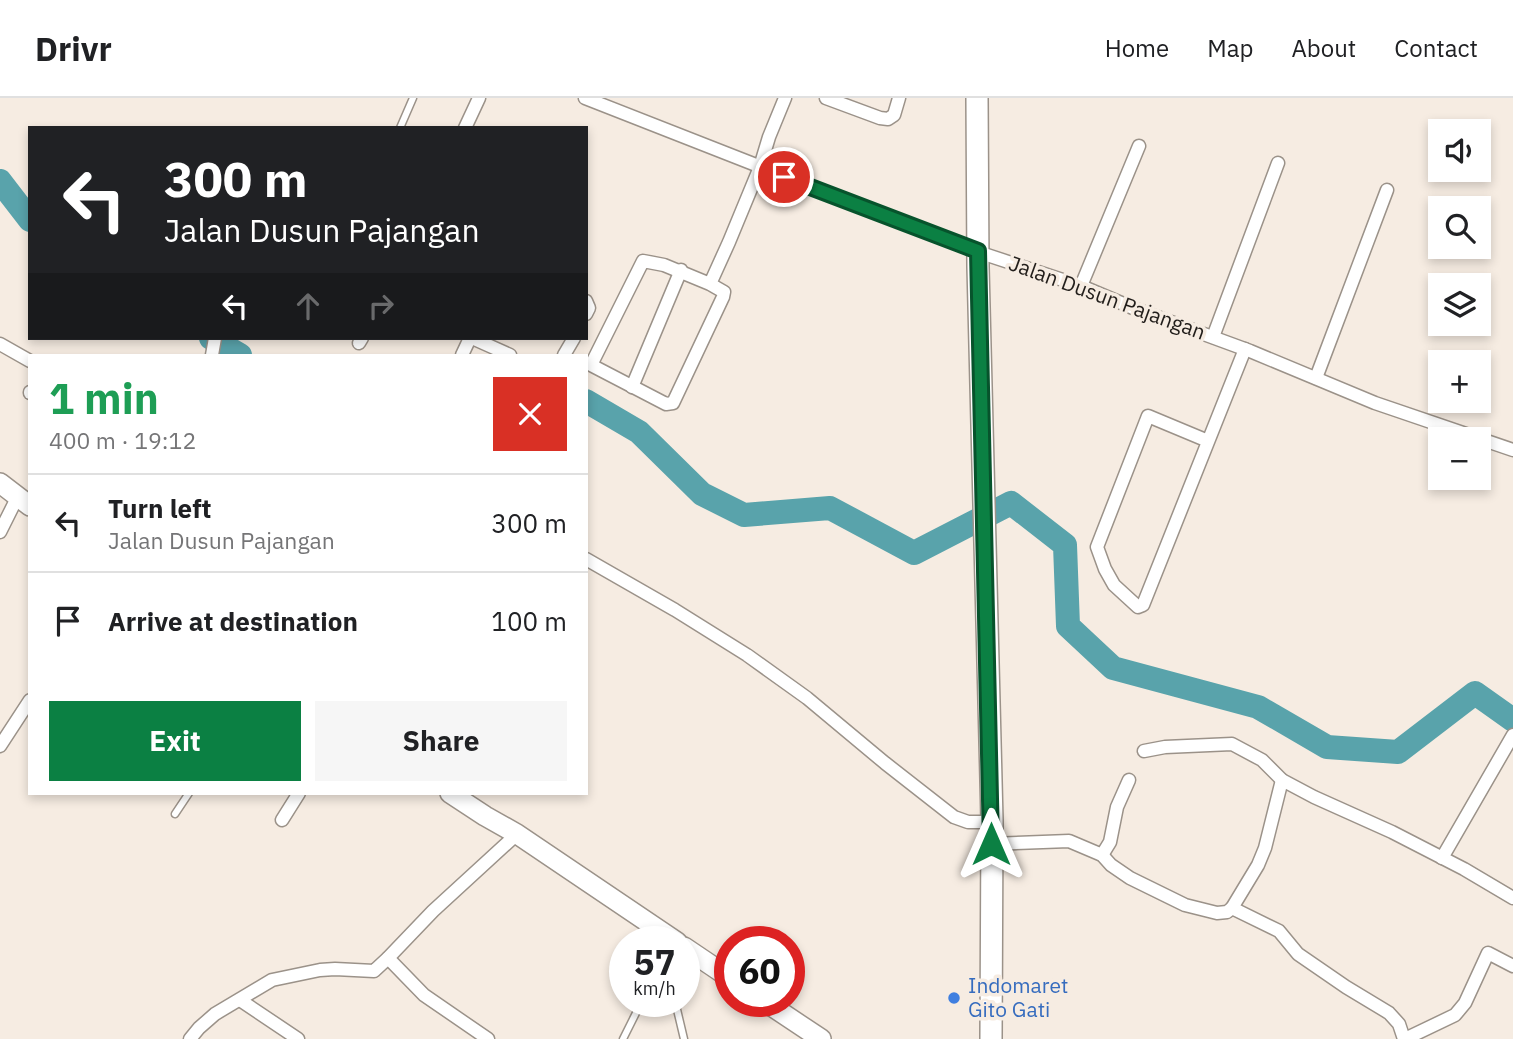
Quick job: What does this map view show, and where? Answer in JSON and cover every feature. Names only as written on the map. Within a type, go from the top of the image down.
[{"type":"main road","points":[[977,98],[982,452],[992,822],[991,1039]]},
{"type":"main road","points":[[0,483],[23,502]]},
{"type":"main road","points":[[453,795],[517,834],[652,926]]},
{"type":"main road","points":[[786,1017],[816,1038]]},
{"type":"street","points":[[466,126],[479,98]]},
{"type":"street","name":"Jalan Dusun Pajangan","points":[[585,98],[978,251],[1081,286],[1245,349],[1375,402],[1513,450]]},
{"type":"street","points":[[709,284],[760,167],[785,98]]},
{"type":"street","points":[[826,98],[888,119],[894,115],[899,98]]},
{"type":"street","points":[[1081,286],[1139,146]]},
{"type":"street","points":[[1213,337],[1278,163]]},
{"type":"street","points":[[1316,378],[1387,190]]},
{"type":"street","points":[[647,261],[681,270],[723,292],[723,297],[673,402],[666,404],[591,365],[641,263],[647,261]]},
{"type":"street","points":[[632,387],[681,270]]},
{"type":"street","points":[[476,340],[508,354]]},
{"type":"street","points":[[0,344],[28,360]]},
{"type":"street","points":[[1208,441],[1147,416],[1097,547],[1114,585],[1138,607],[1143,605],[1245,349]]},
{"type":"street","points":[[0,532],[23,502]]},
{"type":"street","points":[[588,560],[747,655],[807,698],[885,764],[954,817],[968,822],[992,822]]},
{"type":"street","points":[[0,746],[28,703]]},
{"type":"street","points":[[1442,858],[1513,735]]},
{"type":"street","points":[[1144,751],[1165,747],[1232,744],[1262,760],[1282,780],[1392,832],[1513,898]]},
{"type":"street","points":[[1102,855],[1110,842],[1117,807],[1129,780]]},
{"type":"street","points":[[991,844],[1069,841],[1102,855],[1130,878],[1185,905],[1217,913],[1227,912],[1262,857],[1282,780]]},
{"type":"street","points":[[282,820],[298,795]]},
{"type":"street","points":[[190,1039],[215,1014],[272,980],[320,971],[374,971],[433,911],[517,834]]},
{"type":"street","points":[[1232,908],[1279,931],[1298,954],[1389,1013],[1399,1024],[1404,1039],[1455,1015],[1465,1003],[1488,953],[1513,966]]},
{"type":"street","points":[[388,958],[424,995],[488,1039]]},
{"type":"street","points":[[240,1000],[298,1039]]},
{"type":"lane","points":[[401,126],[413,98]]},
{"type":"lane","points":[[175,814],[188,795]]},
{"type":"lane","points":[[623,1039],[634,1017]]},
{"type":"lane","points":[[679,1017],[684,1039]]},
{"type":"waterway","points":[[0,181],[28,217]]},
{"type":"waterway","points":[[214,340],[238,354]]},
{"type":"waterway","points":[[588,402],[639,432],[702,494],[744,515],[830,508],[914,553],[1011,503],[1065,545],[1068,626],[1113,668],[1258,707],[1327,747],[1398,752],[1475,693],[1513,720]]},
{"type":"place","name":"Indomaret Gito Gati","points":[[954,998]]},
{"type":"route","points":[[784,177],[978,251],[991,844]]}]
